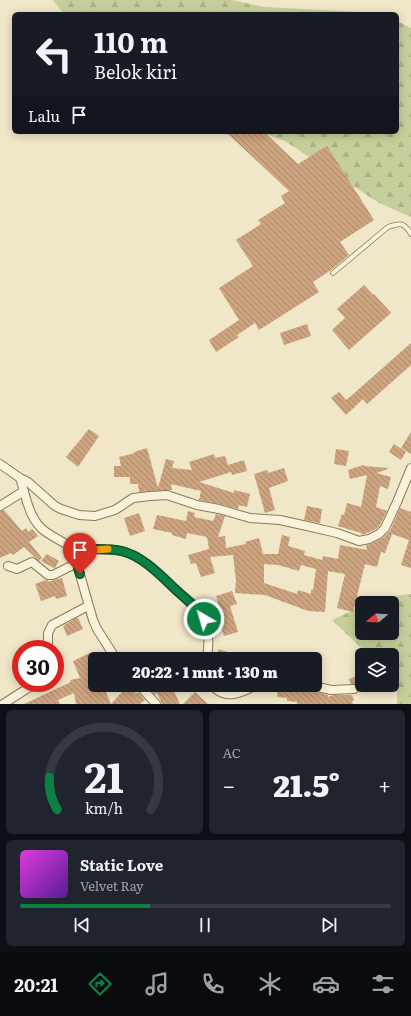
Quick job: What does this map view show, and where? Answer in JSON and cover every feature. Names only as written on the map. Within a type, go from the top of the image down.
[{"type":"street","points":[[0,464],[28,482],[48,501],[61,510],[79,515],[95,516],[115,510],[133,498],[167,495],[197,505],[250,518],[280,520],[337,533],[358,541],[363,541],[379,534],[385,528],[411,468]]},
{"type":"street","points":[[20,478],[28,507],[46,532],[72,547],[94,550],[104,549],[121,551],[132,555],[143,561],[197,608],[204,619],[209,652]]},
{"type":"street","points":[[0,506],[24,491]]},
{"type":"street","points":[[72,547],[88,606],[97,629],[112,652]]},
{"type":"street","points":[[8,566],[17,569],[32,562],[48,575],[53,575],[77,563]]},
{"type":"street","points":[[48,640],[48,633],[52,625],[88,606]]},
{"type":"street","points":[[322,688],[331,690],[354,689]]},
{"type":"street","points":[[3,704],[22,692]]},
{"type":"street","points":[[145,692],[156,704]]},
{"type":"street","points":[[222,692],[230,695],[241,692]]},
{"type":"lane","points":[[333,273],[388,227],[399,224],[406,226],[411,234]]},
{"type":"green space","points":[[53,0],[232,0],[264,7],[362,12],[62,12]]},
{"type":"green space","points":[[399,22],[411,28],[411,217],[379,203],[285,141],[266,134],[399,134]]},
{"type":"green space","points":[[411,594],[411,704],[397,704],[397,692],[399,692],[399,648],[362,648],[332,620],[355,609],[355,640],[399,640],[399,596],[394,596]]},
{"type":"building","points":[[228,134],[266,134],[298,164],[327,146],[374,220],[340,242],[349,255],[331,270],[313,282],[319,292],[259,330],[255,323],[237,335],[239,337],[216,352],[209,340],[239,320],[219,288],[253,266],[236,240],[261,224],[258,220],[285,203],[281,196],[289,191]]},
{"type":"building","points":[[364,285],[391,313],[349,350],[332,330],[345,318],[337,309]]},
{"type":"building","points":[[307,324],[311,336],[284,345],[280,333]]},
{"type":"building","points":[[411,343],[411,365],[367,404],[363,399],[346,415],[331,398],[339,392],[346,400]]},
{"type":"building","points":[[89,429],[99,436],[78,467],[66,457]]},
{"type":"building","points":[[411,432],[411,454],[401,448]]},
{"type":"building","points":[[394,444],[406,452],[401,460],[389,452]]},
{"type":"building","points":[[147,448],[158,488],[166,459],[174,461],[172,468],[192,470],[189,462],[214,454],[215,458],[225,456],[228,465],[244,460],[247,471],[232,475],[231,472],[199,482],[234,493],[234,490],[250,494],[247,507],[239,505],[238,509],[199,500],[201,491],[171,484],[172,490],[139,492],[138,484],[130,484],[130,477],[114,477],[114,466],[121,466],[119,457]]},
{"type":"building","points":[[336,449],[349,451],[346,466],[334,464]]},
{"type":"building","points":[[364,465],[388,468],[376,473],[391,477],[388,489],[380,486],[376,507],[387,511],[380,525],[376,529],[362,535],[361,533],[338,526],[342,514],[344,515],[347,503],[361,507],[367,475],[350,479],[348,470]]},
{"type":"building","points":[[284,468],[288,481],[269,488],[275,510],[265,513],[254,474],[267,470],[268,473]]},
{"type":"building","points":[[307,506],[322,509],[320,523],[304,520]]},
{"type":"building","points":[[400,508],[411,512],[411,568],[401,565],[409,540],[392,534],[385,553],[381,552],[377,567],[365,564],[357,596],[355,596],[353,612],[337,608],[345,574],[328,571],[325,612],[308,611],[265,595],[235,593],[236,580],[233,555],[210,557],[215,573],[201,577],[196,563],[191,564],[188,555],[209,549],[207,537],[187,533],[186,539],[172,535],[172,533],[153,529],[157,515],[186,521],[188,511],[195,513],[194,517],[213,521],[216,514],[225,516],[218,537],[225,536],[226,548],[246,544],[245,542],[259,538],[263,554],[278,554],[282,535],[290,537],[288,546],[305,551],[304,555],[322,560],[323,556],[338,559],[340,545],[367,550],[366,545],[383,538],[390,531]],"holes":[[[264,564],[278,565],[299,571],[301,565],[316,569],[311,594],[298,590],[297,594],[264,583]]]},
{"type":"building","points":[[4,510],[22,531],[26,528],[28,532],[32,529],[38,536],[29,542],[42,558],[39,561],[24,547],[13,555],[11,553],[0,558],[0,511]]},
{"type":"building","points":[[139,513],[145,531],[130,536],[124,518]]},
{"type":"building","points":[[47,554],[59,561],[55,568],[41,561]]},
{"type":"building","points":[[62,578],[67,596],[56,599],[55,596],[41,601],[35,584],[46,580],[48,580],[47,582]]},
{"type":"building","points":[[232,591],[237,604],[230,606],[238,632],[224,636],[218,618],[222,617],[216,596]]},
{"type":"building","points":[[78,618],[83,629],[67,636],[63,626]]},
{"type":"building","points":[[219,649],[227,652],[218,652]]},
{"type":"building","points":[[88,654],[88,692],[106,692],[111,704],[76,704],[74,693],[58,700],[60,704],[24,704],[50,692],[64,692],[64,685],[71,682],[70,680],[80,678],[73,661]]},
{"type":"building","points":[[355,677],[355,684],[351,684],[349,679]]},
{"type":"building","points":[[122,692],[134,692],[136,694],[138,692],[145,700],[140,704],[111,704]]},
{"type":"building","points":[[152,692],[174,692],[180,704],[162,704],[157,693],[155,695]]},
{"type":"building","points":[[195,692],[208,704],[183,704]]},
{"type":"building","points":[[277,692],[316,692],[328,695],[328,697],[333,695],[352,695],[354,700],[352,701],[353,704],[297,704],[297,702],[287,701],[287,698],[277,697]]},
{"type":"slow traffic","points":[[73,549],[72,547],[94,550],[108,549]]},
{"type":"route","points":[[80,574],[72,547],[94,550],[104,549],[121,551],[143,561],[197,608],[204,619]]}]
